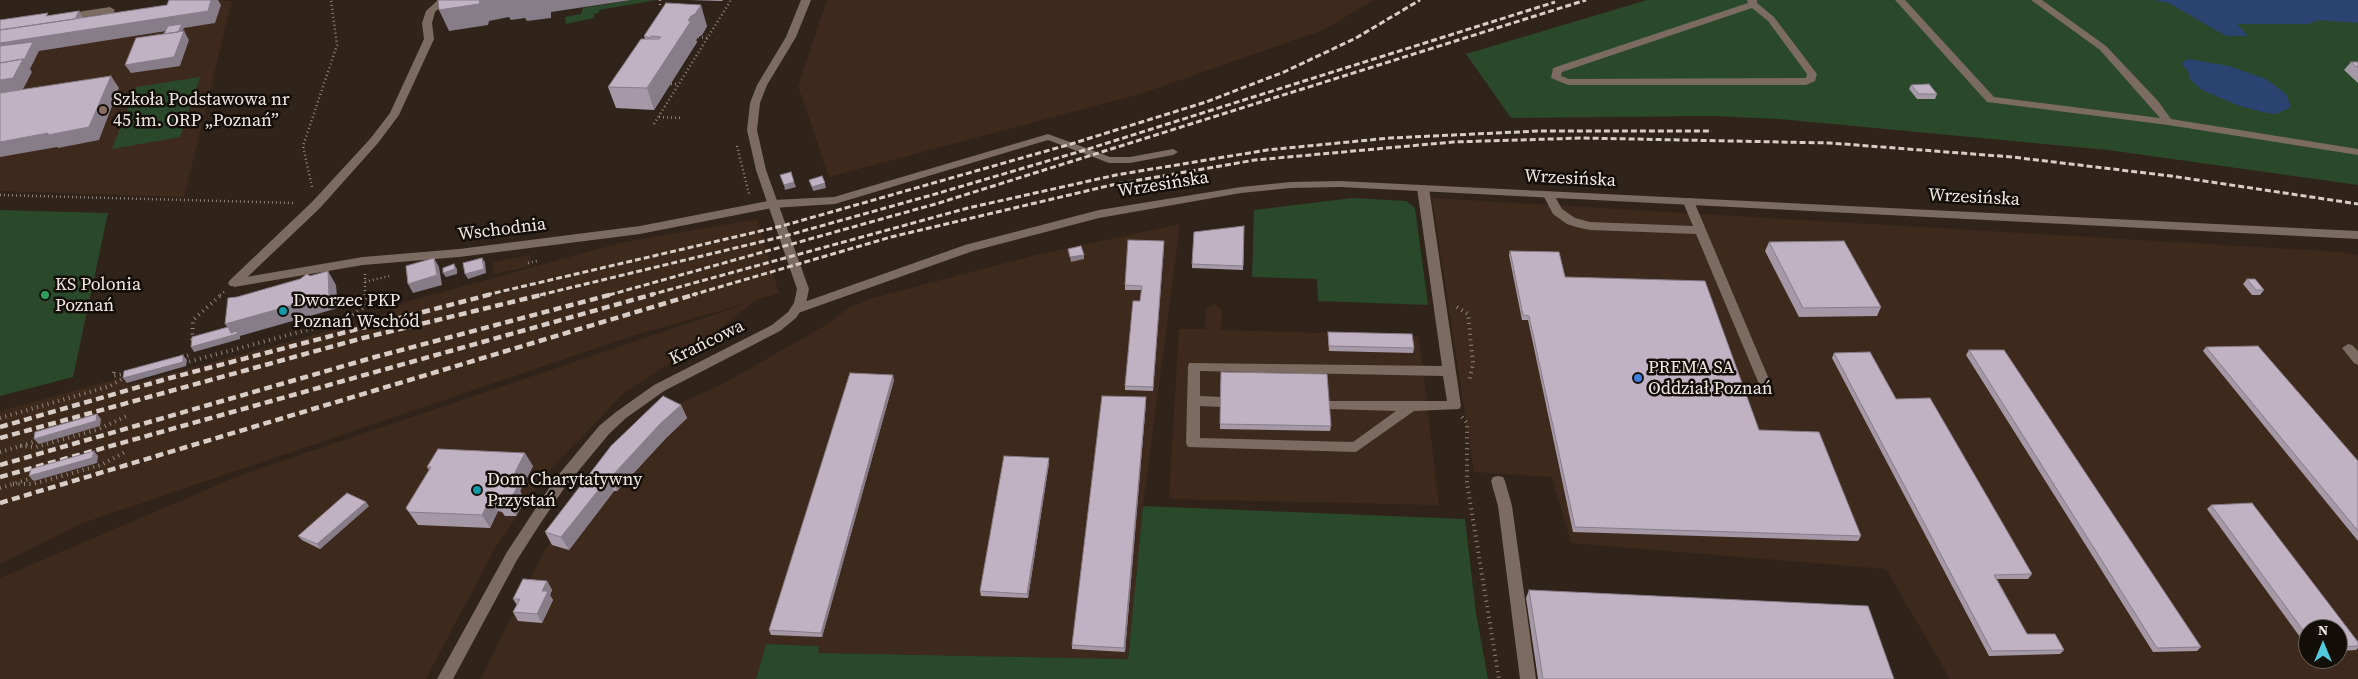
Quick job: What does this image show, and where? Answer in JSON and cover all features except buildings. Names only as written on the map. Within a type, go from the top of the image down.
[{"type":"street","points":[[234,283],[316,205],[374,141],[395,113],[429,39],[427,23],[431,12],[443,0]]},
{"type":"street","points":[[797,309],[803,298],[803,289],[756,155],[752,130],[754,114],[762,85],[792,37],[806,0]]},
{"type":"street","points":[[1900,0],[1991,100],[2168,122],[2358,152]]},
{"type":"street","points":[[2036,0],[2103,48],[2154,103],[2168,122]]},
{"type":"street","points":[[1752,2],[1771,19],[1812,74],[1812,79],[1806,82],[1568,82],[1556,78],[1557,70],[1752,2]]},
{"type":"street","points":[[55,18],[110,10],[106,19]]},
{"type":"street","name":"Wschodnia","points":[[234,283],[364,262],[458,253],[640,230],[773,204],[835,200],[1048,137],[1109,160],[1130,160],[1173,152]]},
{"type":"street","name":"Wrzesińska","points":[[797,309],[969,248],[1099,214],[1241,190],[1291,185],[1340,184],[2358,236]]},
{"type":"street","points":[[1328,404],[1454,406],[1423,188]]},
{"type":"street","points":[[1549,195],[1557,211],[1571,221],[1580,224],[1700,230]]},
{"type":"street","points":[[1689,202],[1766,384]]},
{"type":"street","name":"Krańcowa","points":[[445,679],[508,564],[535,520],[560,483],[604,430],[658,388],[764,335],[788,319],[797,309]]},
{"type":"street","points":[[2348,348],[2358,360]]},
{"type":"street","points":[[1412,406],[1356,447],[1193,444],[1194,366],[1449,371]]},
{"type":"street","points":[[1194,402],[1221,402]]},
{"type":"street","points":[[1498,481],[1505,506],[1528,679]]},
{"type":"path","points":[[0,195],[284,202],[316,205],[303,146],[337,45],[331,0]]},
{"type":"path","points":[[660,0],[660,5]]},
{"type":"path","points":[[654,124],[731,0]]},
{"type":"path","points":[[715,13],[722,14]]},
{"type":"path","points":[[698,37],[708,38]]},
{"type":"path","points":[[671,84],[679,84]]},
{"type":"path","points":[[659,116],[682,118]]},
{"type":"path","points":[[736,143],[740,166],[754,208]]},
{"type":"path","points":[[180,365],[348,320],[365,306],[364,262]]},
{"type":"path","points":[[191,361],[193,320],[234,283]]},
{"type":"path","points":[[1438,295],[1468,314],[1473,363],[1467,390]]},
{"type":"path","points":[[174,359],[192,355]]},
{"type":"path","points":[[0,418],[110,386],[132,371],[113,376],[114,372]]},
{"type":"path","points":[[1454,406],[1467,423],[1467,483],[1499,679]]},
{"type":"path","points":[[20,446],[36,447],[99,429],[130,415]]},
{"type":"path","points":[[0,452],[96,424]]},
{"type":"path","points":[[13,484],[33,484],[101,465],[125,452]]},
{"type":"path","points":[[0,488],[40,476]]},
{"type":"shaded area","name":"Szkoła Podstawowa nr 45 im. ORP „Poznań”","points":[[209,0],[232,1],[184,197],[0,191],[0,29]]},
{"type":"shaded area","points":[[827,0],[1374,0],[1323,30],[1140,94],[829,177],[798,86]]},
{"type":"shaded area","points":[[1432,198],[2342,252],[2358,255],[2358,679],[1950,679],[1886,569],[1571,543],[1552,477],[1474,472]]},
{"type":"shaded area","points":[[757,219],[779,293],[756,300],[714,334],[624,393],[548,472],[496,546],[426,679],[0,679],[0,578],[241,475],[748,303],[635,335],[83,523],[0,564],[0,411],[127,376],[127,385],[377,318],[406,302],[620,243]]},
{"type":"shaded area","points":[[1180,224],[1143,506],[1128,659],[817,653],[819,646],[766,644],[756,679],[481,679],[544,551],[608,462],[666,410],[726,382],[828,324],[848,308],[873,298],[1036,255]]},
{"type":"shaded area","points":[[530,255],[531,266],[494,274],[493,262]]},
{"type":"shaded area","points":[[1214,304],[1222,309],[1221,330],[1419,336],[1439,505],[1169,499],[1179,329],[1205,329],[1206,308]]},
{"type":"green space","points":[[631,0],[657,0],[599,10],[599,13],[594,14],[594,18],[566,24],[565,17],[581,14],[583,8]]},
{"type":"green space","points":[[1647,0],[2358,0],[2358,185],[2108,150],[1779,119],[1713,116],[1511,118],[1466,54]]},
{"type":"green space","points":[[200,77],[180,137],[112,149],[136,87]]},
{"type":"green space","points":[[1352,198],[1406,201],[1415,208],[1428,305],[1318,301],[1317,279],[1252,277],[1254,210]]},
{"type":"green space","name":"KS Polonia Poznań","points":[[0,210],[108,213],[73,377],[0,396]]},
{"type":"green space","points":[[1143,506],[1465,519],[1476,613],[1488,679],[756,679],[766,644],[819,646],[818,653],[1128,659]]},
{"type":"water","points":[[2153,0],[2358,0],[2358,23],[2319,20],[2308,24],[2237,24],[2248,36],[2226,36],[2169,3]]},
{"type":"water","points":[[2189,59],[2229,66],[2266,79],[2286,94],[2291,107],[2276,114],[2266,113],[2237,105],[2202,90],[2190,79],[2188,71],[2181,63]]},
{"type":"railway","points":[[486,295],[782,226],[1071,144],[1206,102],[1284,72],[1356,38],[1420,0]]},
{"type":"railway","points":[[609,295],[939,203],[1586,0]]},
{"type":"railway","points":[[540,295],[785,236],[932,195],[1085,150],[1555,2]]},
{"type":"railway","points":[[650,295],[968,208],[1116,175],[1267,150],[1390,138],[1539,131],[1712,131]]},
{"type":"railway","points":[[692,295],[891,237],[1116,184],[1255,160],[1453,142],[1583,138],[1830,143],[2012,157],[2171,176],[2358,204]]},
{"type":"railway","points":[[0,427],[170,378],[492,294]]},
{"type":"railway","points":[[0,438],[363,338],[545,294]]},
{"type":"railway","points":[[0,465],[375,357],[613,294]]},
{"type":"railway","points":[[0,477],[654,294]]},
{"type":"railway","points":[[0,503],[696,294]]},
{"type":"place","name":"Szkoła Podstawowa nr 45 im. ORP „Poznań”","points":[[103,110]]},
{"type":"place","name":"KS Polonia Poznań","points":[[45,295]]},
{"type":"place","name":"Dworzec PKP Poznań Wschód","points":[[283,311]]},
{"type":"place","name":"PREMA SA Oddział Poznań","points":[[1638,378]]},
{"type":"place","name":"Dom Charytatywny Przystań","points":[[477,490]]}]
